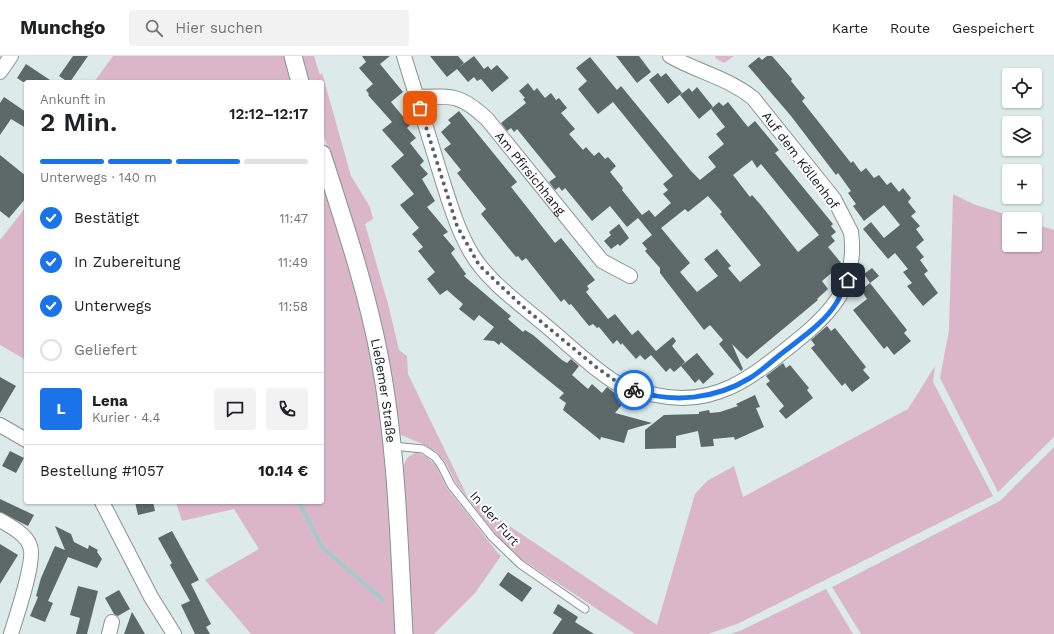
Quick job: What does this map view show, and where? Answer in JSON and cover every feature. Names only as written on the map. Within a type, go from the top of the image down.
[{"type":"street","points":[[0,72],[11,56]]},
{"type":"street","points":[[293,56],[299,80]]},
{"type":"street","name":"Auf dem Köllenhof","points":[[404,56],[457,226],[479,265],[489,276],[552,330],[620,384],[640,392],[662,397],[701,397],[718,393],[750,378],[819,323],[836,303],[848,280],[851,260],[851,232],[834,199],[753,98],[727,81],[670,56]]},
{"type":"street","name":"Am Pfirsichhang","points":[[417,97],[449,96],[469,103],[487,119],[602,261],[630,276]]},
{"type":"street","name":"Ließemer Straße","points":[[324,160],[362,281],[380,360],[393,446],[404,634]]},
{"type":"street","points":[[0,425],[24,439]]},
{"type":"street","points":[[103,504],[151,597],[174,634]]},
{"type":"street","points":[[0,520],[21,534],[31,546],[31,564],[11,634]]},
{"type":"lane","name":"In der Furt","points":[[393,446],[423,449],[434,457],[441,465],[451,485],[492,537],[520,564],[585,609]]},
{"type":"shaded area","points":[[113,56],[285,56],[292,80],[95,80]]},
{"type":"shaded area","points":[[300,56],[314,56],[320,75],[322,73],[324,80],[307,80]]},
{"type":"shaded area","points":[[716,56],[734,56],[724,63],[715,58]]},
{"type":"shaded area","points":[[324,80],[351,176],[370,207],[373,219],[365,224],[388,304],[399,350],[407,356],[408,374],[468,498],[657,625],[695,494],[707,481],[734,466],[743,497],[908,409],[935,366],[933,382],[993,496],[737,624],[708,634],[635,634],[521,559],[497,536],[456,483],[446,463],[438,453],[425,445],[401,435],[387,349],[324,136]]},
{"type":"shaded area","points":[[324,183],[362,309],[378,389],[390,493],[398,634],[251,634],[205,580],[259,549],[234,509],[182,521],[177,504],[324,504]]},
{"type":"shaded area","points":[[953,194],[973,204],[1002,213],[1002,252],[1042,252],[1042,226],[1054,230],[1054,437],[998,492],[940,378],[949,330]]},
{"type":"shaded area","points":[[24,210],[24,359],[0,345],[0,240]]},
{"type":"shaded area","points":[[1054,447],[1054,634],[861,634],[832,587],[1000,501]]},
{"type":"shaded area","points":[[416,452],[427,457],[436,466],[447,488],[501,556],[475,593],[434,634],[413,634],[403,466],[407,458]]},
{"type":"shaded area","points":[[826,589],[853,634],[730,634],[742,630]]},
{"type":"building","points":[[73,56],[88,56],[71,80],[65,80],[59,76]]},
{"type":"building","points":[[362,56],[390,56],[380,64],[403,92],[391,102],[410,125],[407,128],[416,138],[410,143],[424,161],[420,165],[428,174],[422,179],[435,201],[427,207],[448,232],[443,235],[455,249],[451,253],[466,274],[464,276],[511,316],[508,319],[523,332],[525,330],[533,335],[562,360],[567,363],[571,359],[579,366],[572,375],[588,389],[592,384],[602,393],[607,387],[625,401],[615,413],[652,423],[628,430],[624,443],[601,437],[600,440],[563,410],[566,403],[559,398],[564,393],[501,342],[499,345],[494,341],[483,340],[494,327],[479,315],[474,321],[459,309],[463,304],[447,290],[440,295],[427,279],[435,272],[418,251],[423,247],[412,234],[419,228],[400,205],[414,194],[391,166],[404,155],[382,130],[392,122],[368,95],[369,94],[366,90],[373,84],[359,68],[366,62]]},
{"type":"building","points":[[430,56],[458,56],[464,63],[458,68],[474,56],[484,69],[488,66],[491,70],[497,65],[509,78],[492,92],[481,79],[477,81],[474,77],[468,82],[457,69],[447,77]]},
{"type":"building","points":[[616,56],[639,56],[651,72],[637,83]]},
{"type":"building","points":[[767,56],[772,56],[792,79],[791,81],[805,98],[802,101],[851,163],[853,161],[861,172],[866,168],[874,178],[879,175],[887,185],[891,182],[899,192],[903,188],[911,198],[908,202],[916,212],[911,216],[920,226],[916,229],[924,240],[916,247],[924,257],[920,260],[928,271],[924,274],[938,293],[923,306],[907,286],[912,283],[903,272],[908,269],[895,253],[888,259],[863,229],[871,222],[884,238],[900,225],[884,205],[864,221],[853,206],[856,204],[848,193],[851,191],[838,173],[836,175],[791,116],[748,66],[759,57],[762,60]]},
{"type":"building","points":[[590,57],[617,90],[621,86],[700,180],[716,167],[708,157],[724,144],[716,134],[725,127],[711,109],[719,102],[723,106],[728,102],[748,127],[755,121],[779,150],[775,153],[833,224],[831,226],[836,232],[831,236],[835,241],[828,247],[842,264],[822,281],[828,289],[817,299],[818,300],[747,359],[732,344],[743,369],[741,371],[719,344],[723,340],[710,325],[704,330],[660,273],[660,268],[645,251],[647,249],[642,243],[652,235],[638,218],[627,227],[610,206],[592,221],[565,188],[562,191],[559,187],[555,190],[549,182],[556,177],[517,129],[514,132],[511,128],[507,131],[501,123],[526,103],[523,99],[525,98],[519,91],[528,83],[534,91],[537,88],[545,98],[551,93],[556,100],[559,98],[567,108],[561,113],[575,129],[569,134],[583,150],[586,147],[594,156],[599,152],[605,159],[608,157],[616,166],[610,172],[623,188],[622,190],[642,215],[649,210],[655,217],[671,203],[663,194],[668,190],[663,184],[673,176],[613,102],[598,114],[578,89],[587,81],[576,68]],"holes":[[[752,160],[757,168],[761,164],[819,235],[798,252],[760,204],[752,195],[750,197],[733,175]],[[708,196],[722,212],[720,214],[761,265],[740,282],[728,268],[731,266],[717,249],[704,259],[718,276],[697,292],[680,272],[690,263],[661,228],[685,209],[688,212]]]},
{"type":"building","points":[[26,64],[50,80],[24,80],[23,82],[17,78]]},
{"type":"building","points":[[658,73],[661,77],[666,73],[682,93],[668,104],[649,80]]},
{"type":"building","points":[[697,87],[713,107],[699,119],[680,95],[689,88],[692,92]]},
{"type":"building","points":[[4,97],[24,111],[24,127],[11,119],[0,135],[0,103]]},
{"type":"building","points":[[459,111],[517,182],[511,187],[555,243],[561,238],[595,280],[587,286],[589,289],[586,292],[608,319],[615,314],[632,335],[638,330],[656,351],[673,337],[676,341],[672,346],[685,362],[674,372],[670,368],[666,372],[651,355],[645,360],[640,355],[636,359],[622,343],[621,345],[617,340],[613,344],[599,327],[597,328],[593,324],[589,326],[571,304],[569,305],[564,299],[561,302],[526,258],[522,261],[518,256],[516,257],[481,214],[486,209],[457,173],[461,170],[444,149],[451,144],[441,132],[451,123],[448,120]]},
{"type":"building","points":[[0,155],[24,174],[24,200],[9,218],[0,211]]},
{"type":"building","points":[[619,224],[629,238],[620,246],[618,244],[611,249],[604,241],[611,235],[609,232]]},
{"type":"building","points":[[872,268],[879,276],[870,283],[864,274]]},
{"type":"building","points":[[870,283],[907,330],[904,333],[911,341],[894,355],[887,346],[884,349],[853,310],[867,299],[861,290]]},
{"type":"building","points":[[827,326],[831,331],[835,328],[866,367],[863,370],[870,378],[852,392],[845,383],[842,386],[811,348],[815,345],[811,340]]},
{"type":"building","points":[[697,353],[714,374],[703,384],[699,379],[695,383],[681,366]]},
{"type":"building","points":[[783,363],[786,368],[790,365],[809,388],[807,390],[813,398],[786,419],[779,411],[784,406],[766,384],[770,381],[766,376]]},
{"type":"building","points":[[0,377],[16,386],[0,413]]},
{"type":"building","points":[[755,395],[760,407],[756,408],[764,427],[735,440],[734,437],[713,439],[714,446],[701,447],[698,431],[676,436],[676,448],[645,449],[645,430],[664,415],[699,414],[699,412],[709,410],[710,413],[720,412],[738,406],[736,404]]},
{"type":"building","points":[[10,451],[24,458],[16,473],[2,466]]},
{"type":"building","points":[[0,499],[34,515],[28,526],[0,512]]},
{"type":"building","points":[[135,504],[153,504],[155,511],[138,515]]},
{"type":"building","points":[[55,526],[71,534],[74,542],[88,549],[89,545],[98,550],[97,552],[102,559],[97,568],[68,557],[48,601],[53,603],[45,622],[30,616],[38,597],[36,596],[41,578],[55,546],[65,550]]},
{"type":"building","points":[[172,531],[199,580],[191,584],[211,624],[206,627],[210,634],[195,634],[181,605],[190,601],[170,565],[172,563],[158,538]]},
{"type":"building","points":[[0,544],[18,555],[0,584]]},
{"type":"building","points":[[508,572],[532,588],[522,602],[499,585]]},
{"type":"building","points":[[78,586],[98,591],[87,634],[76,634],[80,618],[70,615]]},
{"type":"building","points":[[119,590],[130,609],[118,616],[114,614],[105,598]]},
{"type":"building","points":[[558,604],[578,617],[575,622],[594,634],[552,634],[562,619],[553,613]]},
{"type":"building","points":[[132,612],[138,622],[145,634],[124,634]]},
{"type":"waterway","points":[[300,504],[322,547],[383,600]]},
{"type":"way so far","points":[[420,108],[457,226],[470,252],[479,265],[522,306],[596,367],[620,384],[634,390]]},
{"type":"route","points":[[634,390],[662,397],[681,398],[701,397],[731,388],[750,378],[819,323],[836,303],[848,280]]}]
